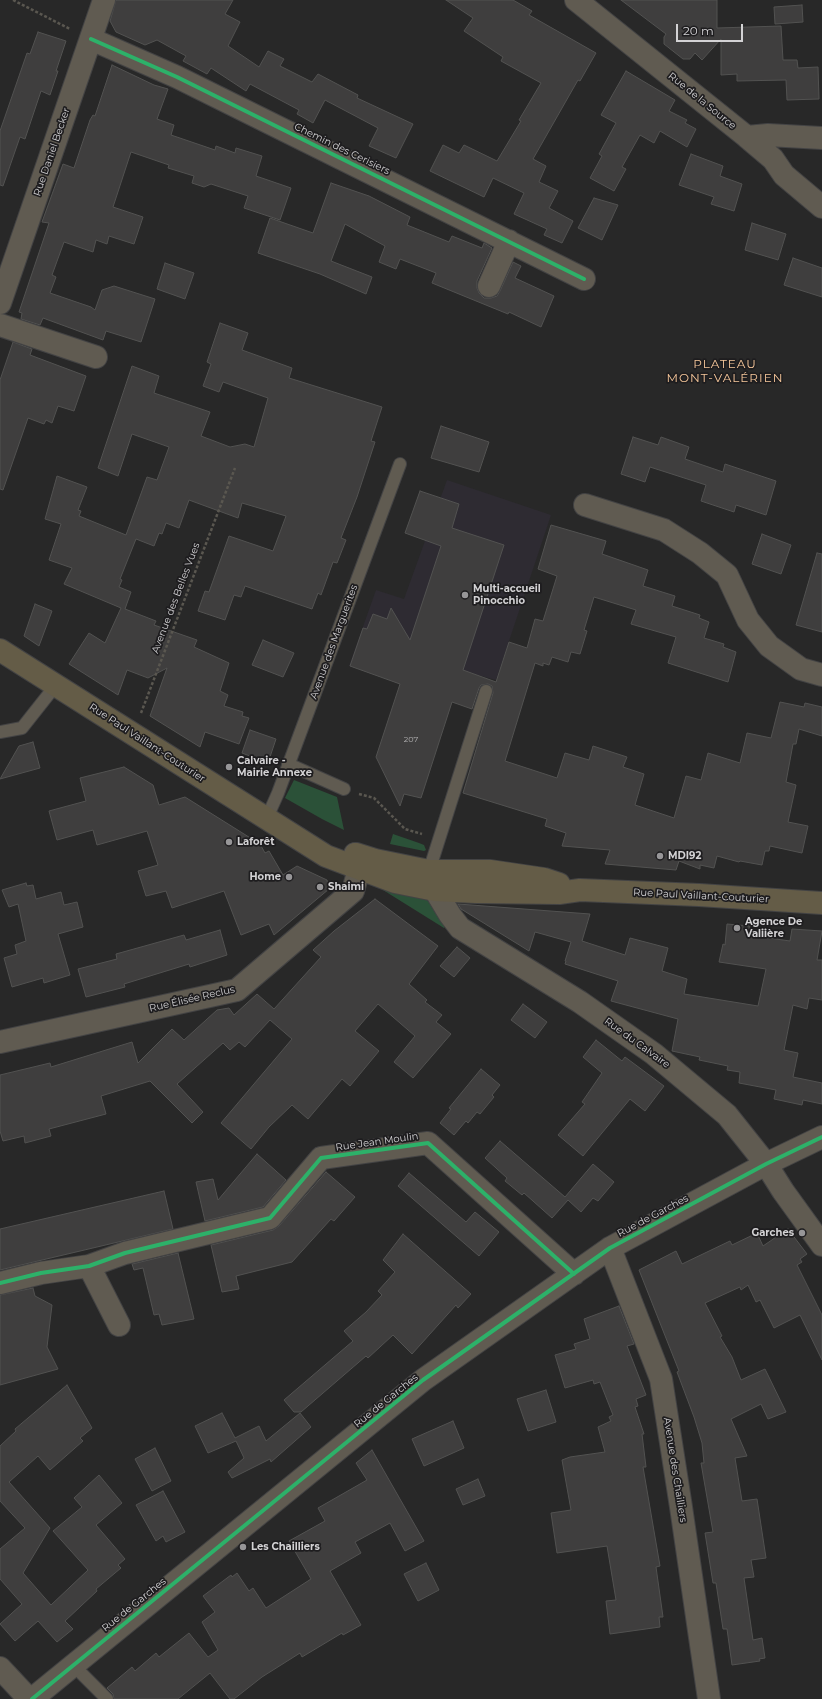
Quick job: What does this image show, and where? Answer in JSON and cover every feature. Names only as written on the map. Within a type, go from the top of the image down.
[{"type":"main road","name":"Rue Paul Vaillant-Couturier","points":[[0,650],[266,820],[294,835],[331,859],[357,861],[395,882],[432,880],[476,892],[551,893],[580,890],[699,895],[822,903]]},
{"type":"street","name":"Rue Daniel Becker","points":[[0,303],[104,0]]},
{"type":"street","name":"Rue de la Source","points":[[576,0],[747,137],[773,160],[784,175],[822,207]]},
{"type":"street","name":"Chemin des Cerisiers","points":[[91,39],[177,77],[584,278]]},
{"type":"street","points":[[747,137],[768,135],[822,138]]},
{"type":"street","points":[[489,286],[509,241]]},
{"type":"street","points":[[0,325],[96,357]]},
{"type":"street","points":[[585,505],[664,530],[700,554],[727,575],[748,620],[769,646],[801,669],[822,675]]},
{"type":"street","name":"Rue Élisée Reclus","points":[[0,1042],[237,990],[353,891],[357,861]]},
{"type":"street","name":"Rue du Calvaire","points":[[432,880],[450,915],[460,928],[580,1002],[654,1054],[727,1115],[766,1164],[783,1191],[822,1245]]},
{"type":"street","name":"Rue de Garches","points":[[30,1699],[423,1380],[610,1248],[766,1164],[822,1137]]},
{"type":"street","name":"Rue Jean Moulin","points":[[0,1283],[41,1273],[89,1266],[125,1253],[270,1218],[321,1158],[428,1143],[574,1274]]},
{"type":"street","name":"Avenue des Chailliers","points":[[610,1248],[660,1380],[709,1699]]},
{"type":"street","points":[[89,1266],[119,1325]]},
{"type":"street","points":[[0,1668],[30,1699]]},
{"type":"lane","name":"Avenue des Marguerites","points":[[266,820],[400,464]]},
{"type":"lane","points":[[0,732],[22,728],[56,685]]},
{"type":"lane","points":[[432,880],[438,840],[486,691]]},
{"type":"lane","points":[[288,764],[344,789]]},
{"type":"lane","points":[[73,1665],[107,1699]]},
{"type":"path","points":[[13,0],[91,39]]},
{"type":"path","points":[[344,789],[374,798],[406,829],[438,840]]},
{"type":"shaded area","name":"Multi-accueil Pinocchio","points":[[447,480],[551,515],[496,680],[463,671],[452,702],[349,666],[376,590],[404,599]]},
{"type":"green space","points":[[294,780],[337,797],[344,830],[285,798]]},
{"type":"green space","points":[[393,834],[424,845],[426,850],[424,851],[390,844]]},
{"type":"green space","points":[[383,890],[425,895],[447,924],[444,928]]},
{"type":"building","points":[[116,0],[233,0],[225,14],[240,22],[228,46],[259,67],[268,51],[284,59],[280,66],[312,82],[318,74],[358,95],[357,98],[413,124],[396,158],[369,146],[378,128],[325,100],[313,123],[297,114],[299,110],[250,84],[246,91],[211,68],[207,74],[183,61],[186,56],[157,40],[145,45],[116,32],[110,21]]},
{"type":"building","points":[[446,0],[513,0],[532,11],[529,15],[596,53],[580,81],[578,80],[533,159],[546,166],[539,182],[558,191],[549,208],[573,221],[562,243],[544,235],[547,229],[514,214],[524,193],[493,178],[484,197],[430,171],[443,145],[459,153],[464,145],[497,161],[521,121],[519,120],[541,83],[501,61],[503,57],[464,31],[473,18]]},
{"type":"building","points":[[621,0],[717,0],[717,28],[781,26],[783,60],[797,60],[798,68],[818,67],[819,99],[787,100],[786,80],[737,81],[737,74],[721,75],[721,39],[702,60],[695,53],[690,59],[683,59],[664,44],[664,37],[666,34]]},
{"type":"building","points":[[802,5],[803,22],[775,24],[774,7]]},
{"type":"building","points":[[38,32],[66,41],[50,95],[41,91],[25,139],[20,137],[3,186],[0,185],[0,131],[27,53],[30,54]]},
{"type":"building","points":[[112,65],[154,85],[168,89],[157,119],[174,125],[171,135],[215,150],[216,146],[235,153],[236,148],[262,156],[256,176],[291,188],[280,220],[244,208],[248,196],[211,184],[204,187],[192,183],[194,176],[168,168],[169,165],[131,152],[113,207],[143,217],[134,244],[109,236],[107,244],[96,240],[93,252],[64,242],[52,275],[56,277],[50,293],[91,307],[95,310],[102,290],[114,286],[155,299],[141,342],[106,331],[103,340],[43,318],[40,325],[21,319],[22,313],[19,312],[49,223],[42,222],[63,164],[74,168],[90,120],[93,115],[95,116]]},
{"type":"building","points":[[626,71],[675,100],[669,111],[687,120],[685,123],[696,129],[687,147],[660,131],[654,143],[640,135],[622,167],[626,169],[614,191],[590,178],[602,156],[599,154],[616,123],[601,115]]},
{"type":"building","points":[[691,154],[723,166],[720,176],[742,184],[734,211],[711,204],[714,197],[679,185]]},
{"type":"building","points":[[331,183],[369,196],[410,217],[407,225],[449,242],[452,236],[482,248],[484,243],[492,248],[477,281],[479,293],[484,298],[497,296],[513,262],[521,266],[515,278],[554,296],[541,327],[509,312],[508,314],[432,283],[436,273],[400,259],[396,269],[379,262],[385,246],[345,224],[331,261],[372,277],[366,294],[320,274],[258,253],[270,218],[313,233]]},
{"type":"building","points":[[594,198],[618,205],[602,240],[578,228]]},
{"type":"building","points":[[752,223],[786,234],[778,260],[745,250]]},
{"type":"building","points":[[793,258],[822,268],[822,297],[784,285]]},
{"type":"building","points":[[165,263],[194,273],[185,299],[157,289]]},
{"type":"building","points":[[220,323],[248,333],[242,350],[292,368],[289,378],[382,407],[371,441],[375,442],[357,497],[341,538],[346,540],[337,563],[333,562],[321,595],[318,593],[312,609],[245,586],[241,597],[234,595],[225,620],[198,611],[205,591],[209,592],[229,536],[273,551],[286,516],[242,503],[238,518],[189,500],[179,528],[166,523],[162,534],[159,533],[154,546],[136,539],[120,579],[122,580],[119,587],[131,592],[125,609],[156,621],[154,625],[197,640],[194,647],[229,663],[220,691],[228,695],[224,706],[243,712],[242,716],[249,718],[239,744],[205,732],[200,747],[150,716],[167,668],[148,678],[127,670],[118,695],[69,664],[89,633],[105,643],[121,608],[64,584],[72,568],[49,560],[61,524],[45,519],[57,476],[87,487],[78,510],[81,511],[79,516],[126,535],[147,477],[157,480],[169,447],[132,434],[118,476],[98,468],[132,366],[159,376],[154,393],[210,412],[201,436],[230,447],[245,444],[254,447],[268,398],[223,382],[219,392],[203,386],[211,364],[207,362]]},
{"type":"building","points":[[13,342],[32,349],[30,355],[86,376],[74,411],[58,406],[52,423],[46,420],[44,424],[28,418],[3,490],[0,489],[0,380]]},
{"type":"building","points":[[441,426],[489,442],[479,472],[431,458]]},
{"type":"building","points":[[633,437],[658,445],[661,437],[689,447],[685,459],[723,472],[725,464],[776,481],[766,515],[736,505],[734,512],[701,501],[706,485],[650,467],[645,482],[621,474]]},
{"type":"building","points":[[420,491],[459,504],[452,528],[504,545],[463,670],[496,682],[509,642],[527,648],[535,619],[543,621],[557,576],[538,569],[551,525],[606,541],[602,554],[648,570],[643,586],[675,596],[672,606],[700,615],[699,618],[709,622],[704,638],[724,644],[723,647],[736,652],[728,682],[668,663],[676,637],[631,624],[636,610],[594,597],[584,630],[587,631],[580,654],[571,652],[568,662],[552,657],[549,665],[543,663],[543,666],[535,663],[505,761],[557,778],[565,753],[589,760],[593,746],[627,757],[623,767],[644,774],[635,805],[674,818],[686,776],[701,780],[708,753],[740,763],[747,733],[771,738],[780,702],[804,707],[805,703],[822,707],[822,736],[799,729],[796,744],[793,744],[786,782],[796,785],[788,822],[808,826],[802,853],[770,846],[769,851],[765,851],[762,865],[739,862],[717,856],[714,868],[700,865],[700,869],[679,861],[676,870],[605,864],[610,850],[562,846],[566,833],[545,826],[547,819],[463,793],[493,693],[492,686],[488,684],[481,685],[479,688],[472,709],[452,702],[421,798],[404,794],[400,806],[376,757],[400,684],[350,666],[363,628],[367,629],[373,614],[387,619],[391,608],[410,640],[441,546],[405,533]]},
{"type":"building","points":[[762,534],[791,545],[781,574],[752,564]]},
{"type":"building","points":[[817,553],[822,554],[822,632],[796,625]]},
{"type":"building","points":[[35,604],[52,611],[39,646],[24,636]]},
{"type":"building","points":[[263,640],[294,653],[283,677],[252,665]]},
{"type":"building","points":[[250,730],[276,739],[268,763],[242,753]]},
{"type":"building","points":[[33,742],[40,768],[0,779],[19,746]]},
{"type":"building","points":[[124,767],[153,785],[159,805],[185,797],[260,844],[265,853],[269,851],[283,875],[297,866],[327,880],[329,889],[274,935],[269,924],[241,935],[224,891],[172,908],[166,891],[146,896],[138,871],[158,865],[147,831],[97,845],[93,830],[57,840],[49,811],[86,801],[80,778]]},
{"type":"building","points":[[26,883],[27,886],[33,885],[36,899],[61,892],[64,905],[77,902],[83,927],[58,934],[70,975],[44,983],[43,978],[12,987],[4,958],[17,954],[15,945],[26,941],[18,904],[9,907],[2,890]]},
{"type":"building","points":[[375,899],[438,946],[409,984],[427,1000],[425,1002],[442,1015],[436,1022],[451,1034],[413,1078],[394,1062],[415,1036],[378,1004],[355,1031],[379,1051],[350,1086],[342,1079],[308,1119],[292,1105],[269,1127],[251,1149],[221,1123],[292,1039],[270,1020],[245,1047],[239,1042],[230,1050],[223,1043],[177,1084],[203,1112],[192,1123],[150,1081],[101,1096],[106,1114],[49,1129],[51,1136],[25,1143],[24,1136],[3,1141],[0,1131],[0,1075],[50,1063],[51,1067],[132,1042],[138,1063],[172,1029],[184,1040],[217,1010],[229,1008],[234,1015],[257,994],[274,1009],[321,957],[313,950],[334,931]]},
{"type":"building","points":[[458,904],[590,914],[582,941],[625,955],[630,938],[668,948],[662,971],[687,979],[684,994],[758,1006],[766,969],[719,962],[723,944],[725,945],[727,924],[750,926],[748,935],[790,941],[792,929],[822,931],[817,960],[822,960],[822,1000],[809,998],[807,1009],[793,1005],[784,1050],[798,1053],[793,1077],[822,1083],[822,1104],[803,1100],[802,1105],[774,1099],[776,1090],[739,1083],[740,1072],[727,1070],[728,1066],[699,1060],[700,1057],[672,1051],[678,1019],[611,1001],[618,981],[565,964],[571,942],[535,932],[529,951],[461,909]]},
{"type":"building","points":[[220,930],[227,955],[190,967],[189,964],[124,984],[125,987],[86,997],[78,969],[117,959],[116,954],[184,935],[186,940]]},
{"type":"building","points":[[457,947],[470,958],[454,977],[440,966]]},
{"type":"building","points":[[523,1004],[547,1022],[535,1038],[511,1020]]},
{"type":"building","points":[[596,1040],[622,1061],[625,1057],[664,1086],[645,1111],[630,1099],[583,1156],[558,1135],[585,1104],[582,1102],[602,1073],[583,1057]]},
{"type":"building","points":[[481,1069],[500,1085],[492,1095],[494,1097],[480,1114],[477,1112],[468,1123],[466,1121],[454,1135],[440,1123],[451,1109],[449,1108]]},
{"type":"building","points":[[500,1141],[565,1197],[593,1164],[614,1182],[598,1201],[593,1198],[581,1212],[568,1200],[552,1218],[524,1193],[522,1195],[505,1181],[507,1178],[485,1158]]},
{"type":"building","points":[[257,1154],[286,1180],[263,1207],[205,1221],[196,1182],[213,1179],[218,1200]]},
{"type":"building","points":[[326,1172],[355,1197],[334,1221],[331,1219],[292,1262],[236,1276],[239,1289],[222,1292],[211,1245],[273,1230],[279,1226]]},
{"type":"building","points":[[409,1173],[466,1222],[475,1212],[499,1232],[479,1256],[398,1186]]},
{"type":"building","points":[[164,1191],[173,1229],[0,1270],[0,1229]]},
{"type":"building","points":[[788,1229],[807,1254],[800,1259],[802,1262],[797,1265],[822,1315],[822,1360],[800,1315],[774,1328],[760,1300],[756,1302],[748,1285],[741,1290],[740,1287],[705,1303],[722,1336],[720,1337],[732,1357],[741,1380],[765,1369],[786,1412],[768,1419],[761,1404],[731,1419],[747,1456],[735,1458],[742,1501],[757,1499],[766,1558],[751,1560],[754,1577],[744,1578],[753,1640],[762,1638],[765,1658],[759,1659],[760,1661],[732,1665],[727,1629],[723,1629],[716,1583],[713,1583],[705,1533],[713,1532],[701,1463],[704,1463],[702,1443],[677,1372],[679,1371],[639,1270],[676,1251],[682,1264],[730,1241],[732,1245],[757,1233],[763,1246]]},
{"type":"building","points":[[403,1234],[471,1294],[458,1308],[456,1305],[412,1354],[393,1335],[368,1358],[366,1356],[301,1412],[294,1412],[284,1400],[353,1341],[344,1331],[366,1312],[382,1295],[378,1291],[395,1272],[383,1260]]},
{"type":"building","points":[[178,1253],[194,1319],[162,1325],[159,1314],[154,1315],[143,1268],[134,1270],[132,1264]]},
{"type":"building","points":[[33,1288],[35,1296],[52,1305],[47,1347],[58,1369],[0,1385],[0,1295]]},
{"type":"building","points":[[619,1306],[634,1344],[627,1346],[646,1395],[636,1399],[638,1406],[635,1407],[644,1434],[642,1434],[646,1467],[643,1467],[660,1566],[656,1567],[663,1617],[659,1617],[660,1627],[610,1634],[606,1601],[616,1600],[607,1546],[557,1553],[551,1513],[571,1510],[562,1460],[570,1457],[605,1452],[598,1427],[611,1421],[609,1417],[613,1415],[600,1382],[594,1384],[593,1380],[565,1388],[555,1355],[576,1349],[574,1344],[590,1339],[584,1319]]},
{"type":"building","points":[[67,1385],[92,1428],[80,1438],[83,1441],[50,1470],[38,1456],[9,1482],[50,1528],[23,1573],[51,1605],[88,1570],[53,1531],[82,1507],[74,1498],[99,1475],[122,1503],[96,1525],[125,1559],[118,1565],[121,1568],[96,1589],[97,1591],[65,1621],[73,1629],[57,1642],[38,1621],[15,1641],[0,1624],[22,1604],[0,1579],[0,1549],[25,1528],[0,1501],[0,1446],[16,1431],[15,1429]]},
{"type":"building","points":[[546,1390],[556,1422],[528,1431],[517,1399]]},
{"type":"building","points":[[222,1413],[235,1438],[259,1426],[266,1441],[300,1413],[311,1427],[271,1462],[270,1459],[232,1478],[228,1472],[244,1458],[236,1441],[208,1453],[195,1426]]},
{"type":"building","points":[[453,1421],[464,1448],[424,1466],[412,1439]]},
{"type":"building","points":[[155,1448],[171,1481],[152,1491],[135,1459]]},
{"type":"building","points":[[372,1450],[424,1541],[405,1551],[390,1523],[355,1542],[361,1553],[330,1571],[361,1625],[343,1635],[342,1633],[302,1657],[300,1653],[262,1677],[234,1699],[230,1699],[210,1673],[178,1699],[114,1699],[113,1694],[107,1688],[132,1667],[135,1671],[156,1653],[159,1657],[189,1633],[208,1657],[218,1650],[202,1622],[215,1612],[203,1596],[231,1575],[232,1577],[237,1573],[249,1591],[253,1588],[266,1608],[311,1579],[289,1541],[325,1521],[318,1508],[367,1480],[356,1463]]},
{"type":"building","points":[[478,1479],[485,1496],[463,1505],[456,1489]]},
{"type":"building","points":[[163,1491],[185,1532],[166,1542],[163,1536],[156,1541],[136,1505]]},
{"type":"building","points":[[426,1563],[439,1590],[418,1601],[404,1574]]},
{"type":"cycle path","points":[[91,39],[177,77],[584,279]]},
{"type":"cycle path","points":[[32,1699],[423,1380],[610,1248],[766,1164],[822,1137]]},
{"type":"cycle path","points":[[0,1283],[41,1273],[89,1266],[125,1253],[270,1218],[321,1158],[428,1143],[574,1274]]},
{"type":"place","name":"Multi-accueil Pinocchio","points":[[465,595]]},
{"type":"place","name":"Calvaire - Mairie Annexe","points":[[229,767]]},
{"type":"place","name":"Laforêt","points":[[229,842]]},
{"type":"place","name":"MDI92","points":[[660,856]]},
{"type":"place","name":"Home","points":[[289,877]]},
{"type":"place","name":"Shaimi","points":[[320,887]]},
{"type":"place","name":"Agence De Valiière","points":[[737,928]]},
{"type":"place","name":"Garches","points":[[802,1233]]},
{"type":"place","name":"Les Chailliers","points":[[243,1547]]},
{"type":"district","name":"PLATEAU MONT-VALÉRIEN","points":[[725,371]]}]
